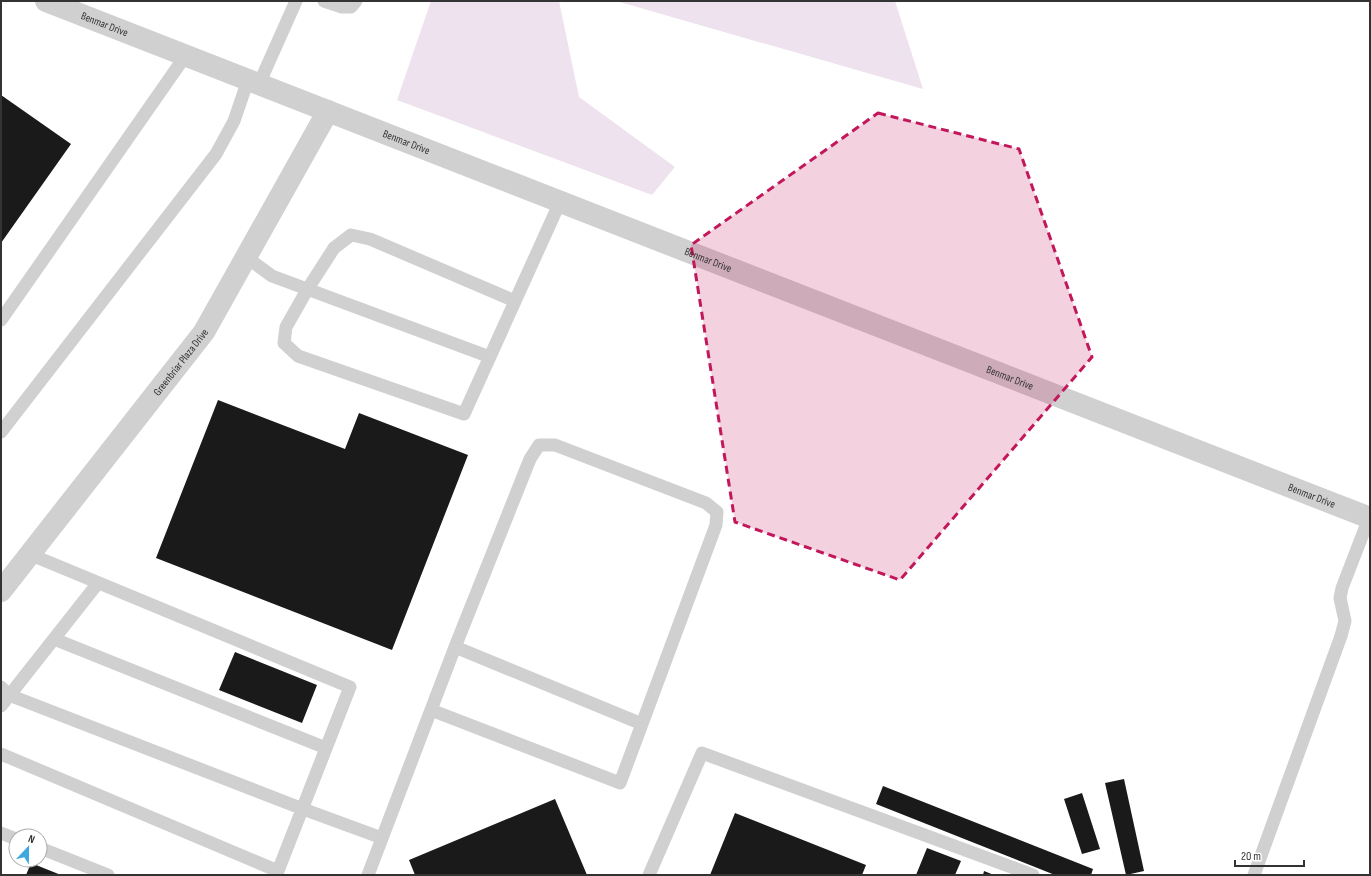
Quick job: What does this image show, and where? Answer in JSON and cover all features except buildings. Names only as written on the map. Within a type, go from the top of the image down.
[{"type":"street","name":"Benmar Drive","points":[[46,1],[1370,518]]},
{"type":"street","name":"Greenbriar Plaza Drive","points":[[1,591],[204,332],[328,111]]},
{"type":"lane","points":[[1,432],[216,154],[296,1]]},
{"type":"lane","points":[[324,1],[342,7],[351,7],[356,1]]},
{"type":"lane","points":[[1,320],[186,56]]},
{"type":"lane","points":[[516,301],[370,239],[351,235],[334,248],[307,290],[286,327],[284,343],[298,356],[464,414],[516,301],[560,202]]},
{"type":"lane","points":[[246,257],[272,276],[490,357]]},
{"type":"lane","points":[[368,875],[455,647],[530,459],[539,444],[554,445],[706,503],[717,512],[716,525],[620,782],[432,710]]},
{"type":"lane","points":[[1254,875],[1342,636],[1345,621],[1340,598],[1342,588],[1370,518]]},
{"type":"lane","points":[[1,754],[278,871],[350,687],[29,554]]},
{"type":"lane","points":[[1,706],[5,691],[54,639],[98,583]]},
{"type":"lane","points":[[54,639],[326,748]]},
{"type":"lane","points":[[455,647],[642,724]]},
{"type":"lane","points":[[5,691],[303,809],[382,838]]},
{"type":"lane","points":[[649,875],[702,753],[1034,875]]},
{"type":"lane","points":[[48,851],[108,875]]},
{"type":"highlighted area","points":[[878,113],[1019,149],[1092,357],[900,580],[735,522],[691,245]]},
{"type":"shaded area","points":[[431,1],[559,1],[579,97],[675,167],[652,195],[397,100]]},
{"type":"shaded area","points":[[616,1],[895,1],[923,89]]}]
